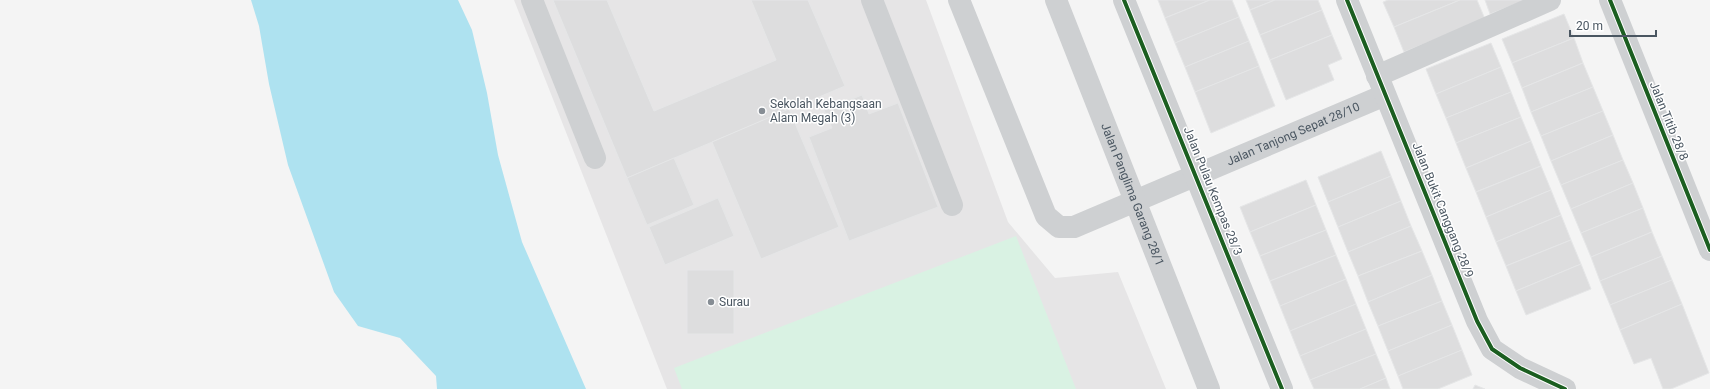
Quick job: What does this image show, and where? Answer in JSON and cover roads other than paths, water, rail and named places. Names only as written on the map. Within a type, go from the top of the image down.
[{"type":"street","points":[[532,0],[595,158]]},
{"type":"street","points":[[872,0],[952,205]]},
{"type":"street","name":"Jalan Tanjong Sepat 28/10","points":[[959,0],[1046,216],[1059,227],[1074,227],[1196,175],[1381,86],[1550,0]]},
{"type":"street","name":"Jalan Panglima Garang 28/1","points":[[1056,0],[1209,389]]},
{"type":"street","name":"Jalan Pulau Kempas 28/3","points":[[1124,0],[1282,389]]},
{"type":"street","name":"Jalan Bukit Canggang 28/9","points":[[1347,0],[1477,321],[1492,349],[1520,368],[1565,389]]},
{"type":"street","name":"Jalan Titib 28/8","points":[[1610,0],[1710,250]]},
{"type":"water","points":[[251,0],[458,0],[472,30],[487,93],[498,155],[522,242],[586,389],[437,389],[436,376],[400,338],[358,326],[334,292],[288,165],[269,84],[259,26]]},
{"type":"place","name":"Sekolah Kebangsaan Alam Megah (3)","points":[[762,111]]},
{"type":"place","name":"Surau","points":[[711,302]]}]
